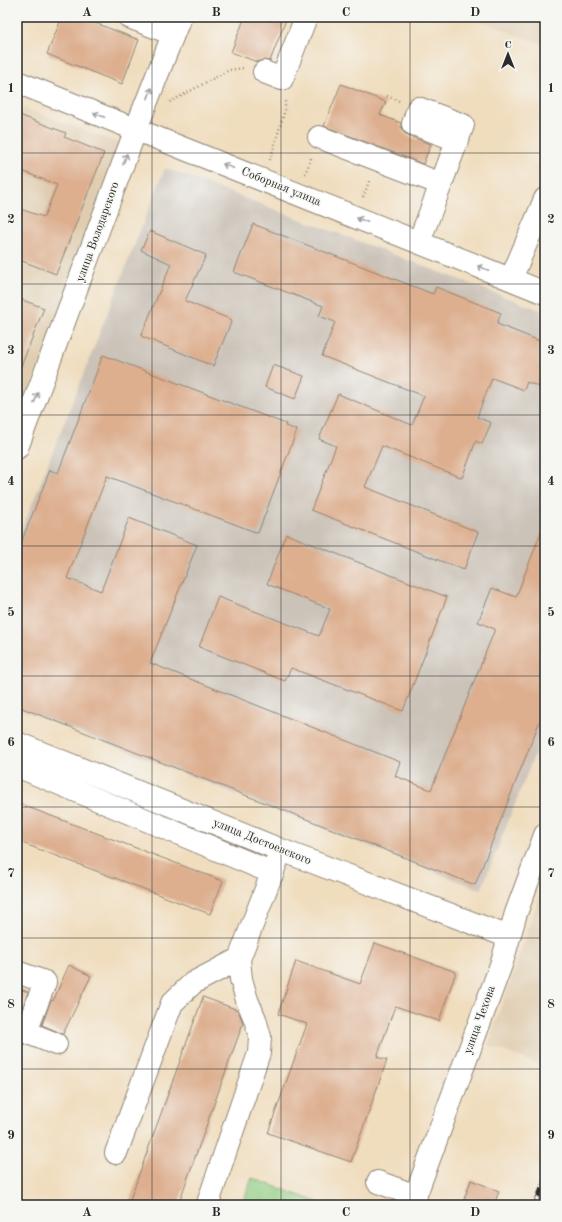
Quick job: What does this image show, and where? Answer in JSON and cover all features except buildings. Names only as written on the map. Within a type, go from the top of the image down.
[{"type":"street","points":[[129,17],[176,26]]},
{"type":"street","points":[[273,76],[306,17]]},
{"type":"street","name":"улица Володарского","points":[[17,445],[176,26]]},
{"type":"street","name":"Соборная улица","points":[[17,82],[545,292]]},
{"type":"street","points":[[319,137],[441,184]]},
{"type":"street","points":[[419,242],[457,140]]},
{"type":"street","points":[[511,279],[545,199]]},
{"type":"street","name":"улица Достоевского","points":[[17,743],[281,850],[509,937]]},
{"type":"street","points":[[17,766],[273,873]]},
{"type":"street","name":"улица Чехова","points":[[414,1200],[502,962],[516,913],[545,835]]},
{"type":"street","points":[[210,1205],[208,1200],[259,1053],[260,1037],[241,979],[239,960],[281,850]]},
{"type":"street","points":[[116,1153],[172,1003],[193,983],[239,960]]},
{"type":"street","points":[[17,972],[45,982],[26,1032],[56,1044]]},
{"type":"street","points":[[378,1182],[414,1200]]},
{"type":"path","points":[[166,104],[229,70],[244,68],[273,76],[285,96],[284,110],[270,160]]},
{"type":"shaded area","points":[[472,17],[545,17],[545,46]]},
{"type":"shaded area","points":[[17,106],[122,144],[17,427]]},
{"type":"shaded area","points":[[165,168],[545,312],[545,728],[481,890],[17,708],[17,542]]},
{"type":"shaded area","points":[[545,881],[545,1067],[488,1045]]},
{"type":"green space","points":[[252,1178],[325,1205],[242,1205]]},
{"type":"railway","points":[[535,1205],[545,1180]]}]
